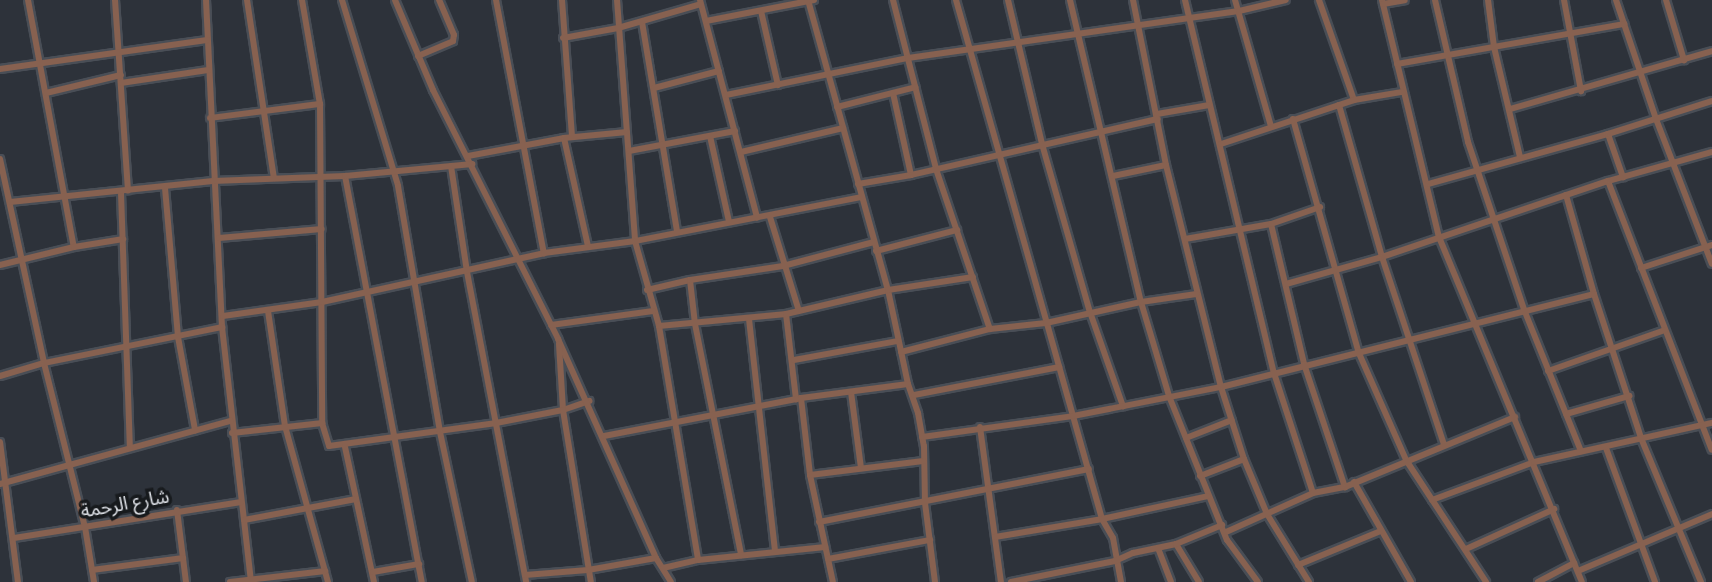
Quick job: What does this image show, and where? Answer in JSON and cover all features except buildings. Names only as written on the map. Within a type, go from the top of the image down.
[{"type":"street","points":[[28,0],[74,247]]},
{"type":"street","points":[[115,0],[120,53],[125,192],[124,348],[130,447]]},
{"type":"street","points":[[205,0],[222,327],[250,581]]},
{"type":"street","points":[[247,0],[274,178]]},
{"type":"street","points":[[302,0],[320,104],[323,229],[322,423],[328,446],[345,447],[496,423],[563,410],[589,401]]},
{"type":"street","points":[[342,0],[398,186],[440,432],[472,582]]},
{"type":"street","points":[[395,0],[418,56],[589,401],[656,558],[671,582]]},
{"type":"street","points":[[418,56],[453,41],[454,35],[439,0]]},
{"type":"street","points":[[496,0],[544,253]]},
{"type":"street","points":[[562,0],[568,137],[588,246]]},
{"type":"street","points":[[617,0],[635,241],[659,326],[698,561]]},
{"type":"street","points":[[706,21],[761,11],[780,3],[810,0],[827,73],[888,290],[908,384],[914,395],[922,437],[925,503],[935,582]]},
{"type":"street","points":[[893,0],[936,169],[990,329]]},
{"type":"street","points":[[956,0],[1102,519],[1114,538],[1115,561],[1121,582]]},
{"type":"street","points":[[1008,0],[1042,144],[1090,312],[1123,406]]},
{"type":"street","points":[[1070,0],[1141,302],[1169,396],[1227,540],[1258,582]]},
{"type":"street","points":[[1133,0],[1166,165],[1221,387],[1244,459],[1267,514],[1309,582]]},
{"type":"street","points":[[1185,0],[1209,105],[1221,144],[1238,232],[1274,373],[1313,493]]},
{"type":"street","points":[[1235,0],[1271,127]]},
{"type":"street","points":[[726,95],[908,58],[1239,12],[1258,3],[1286,0]]},
{"type":"street","points":[[1319,0],[1354,100]]},
{"type":"street","points":[[1405,0],[1383,2],[1402,92],[1428,184],[1439,237],[1516,417],[1582,582]]},
{"type":"street","points":[[1435,0],[1446,55],[1477,169],[1525,312],[1581,451]]},
{"type":"street","points":[[1488,0],[1494,47],[1520,157]]},
{"type":"street","points":[[1564,0],[1581,91]]},
{"type":"street","points":[[1616,0],[1656,119],[1709,246],[1712,264]]},
{"type":"street","points":[[1666,0],[1685,60]]},
{"type":"street","points":[[563,38],[642,22],[701,2],[757,218]]},
{"type":"street","points":[[761,11],[778,85]]},
{"type":"street","points":[[642,22],[677,231]]},
{"type":"street","points":[[1397,64],[1570,36],[1625,24]]},
{"type":"street","points":[[0,69],[207,40]]},
{"type":"street","points":[[1510,109],[1581,91],[1712,51]]},
{"type":"street","points":[[46,93],[121,79],[208,70]]},
{"type":"street","points":[[654,88],[719,71]]},
{"type":"street","points":[[837,107],[916,87]]},
{"type":"street","points":[[1221,144],[1354,100],[1402,92]]},
{"type":"street","points":[[893,93],[911,175]]},
{"type":"street","points":[[1428,184],[1608,134],[1712,101]]},
{"type":"street","points":[[210,118],[320,104]]},
{"type":"street","points":[[858,184],[998,156],[1209,105]]},
{"type":"street","points":[[1339,105],[1381,257],[1444,445]]},
{"type":"street","points":[[1293,119],[1320,207],[1333,269],[1358,351],[1406,460],[1486,582]]},
{"type":"street","points":[[741,152],[843,128]]},
{"type":"street","points":[[629,151],[735,131]]},
{"type":"street","points":[[468,156],[568,137],[627,132]]},
{"type":"street","points":[[1608,134],[1623,177]]},
{"type":"street","points":[[710,136],[729,222]]},
{"type":"street","points":[[1286,284],[1381,257],[1608,181],[1712,152]]},
{"type":"street","points":[[0,159],[68,468],[85,527],[94,582]]},
{"type":"street","points":[[10,202],[64,199],[213,181],[345,176],[471,164]]},
{"type":"street","points":[[1113,176],[1166,165]]},
{"type":"street","points":[[451,166],[467,272],[525,579],[656,558]]},
{"type":"street","points":[[345,176],[422,582]]},
{"type":"street","points":[[1608,181],[1712,450]]},
{"type":"street","points":[[165,188],[178,337],[195,430]]},
{"type":"street","points":[[1566,195],[1594,294],[1641,438],[1701,582]]},
{"type":"street","points":[[223,316],[321,302],[544,253],[635,241],[862,197]]},
{"type":"street","points":[[1185,239],[1238,232],[1272,224],[1320,207]]},
{"type":"street","points":[[770,216],[783,266],[799,311]]},
{"type":"street","points":[[1272,224],[1304,364],[1345,487]]},
{"type":"street","points":[[219,238],[323,229]]},
{"type":"street","points":[[876,251],[957,230]]},
{"type":"street","points":[[0,265],[74,247],[123,239]]},
{"type":"street","points":[[647,289],[783,266],[874,242]]},
{"type":"street","points":[[1641,268],[1709,246]]},
{"type":"street","points":[[659,326],[786,314],[888,290],[973,277]]},
{"type":"street","points":[[690,280],[695,324],[741,555]]},
{"type":"street","points":[[901,352],[990,329],[1046,323],[1141,302],[1196,294]]},
{"type":"street","points":[[922,437],[1073,415],[1221,387],[1358,351],[1476,326],[1594,294]]},
{"type":"street","points":[[268,311],[285,426],[328,582]]},
{"type":"street","points":[[551,324],[653,311]]},
{"type":"street","points":[[786,314],[818,522],[834,582]]},
{"type":"street","points":[[749,319],[775,551]]},
{"type":"street","points":[[0,376],[44,363],[222,327]]},
{"type":"street","points":[[1548,371],[1665,330]]},
{"type":"street","points":[[558,339],[563,410],[591,582]]},
{"type":"street","points":[[794,360],[898,341]]},
{"type":"street","points":[[914,395],[1059,367]]},
{"type":"street","points":[[604,436],[758,404],[908,384]]},
{"type":"street","points":[[851,392],[861,468]]},
{"type":"street","points":[[1566,414],[1629,396]]},
{"type":"street","points":[[1011,582],[1060,578],[1133,553],[1177,544],[1224,529],[1267,514],[1313,493],[1345,487],[1516,417]]},
{"type":"street","points":[[4,484],[231,421]]},
{"type":"street","points":[[1186,438],[1232,421]]},
{"type":"street","points":[[232,433],[322,423]]},
{"type":"street","points":[[1432,499],[1534,462],[1712,424]]},
{"type":"street","points":[[980,427],[1001,582]]},
{"type":"street","points":[[0,442],[18,582]]},
{"type":"street","points":[[345,447],[374,582]]},
{"type":"street","points":[[1606,448],[1640,546],[1656,582]]},
{"type":"street","points":[[1200,476],[1244,459]]},
{"type":"street","points":[[810,475],[923,461]]},
{"type":"street","points":[[818,522],[925,503],[1089,468]]},
{"type":"street","points":[[1354,482],[1408,581]]},
{"type":"street","points":[[995,537],[1102,519],[1208,496]]},
{"type":"street","points":[[244,520],[356,499]]},
{"type":"street","name":"شارع الرحمة","points":[[14,538],[177,510],[241,502]]},
{"type":"street","points":[[1466,549],[1554,509]]},
{"type":"street","points":[[177,510],[186,582]]},
{"type":"street","points":[[1578,571],[1712,514]]},
{"type":"street","points":[[1298,565],[1381,531]]},
{"type":"street","points":[[828,559],[930,540]]},
{"type":"street","points":[[1177,544],[1199,582]]},
{"type":"street","points":[[663,568],[741,555],[825,547]]},
{"type":"street","points":[[1158,548],[1171,582]]},
{"type":"street","points":[[92,570],[183,558]]},
{"type":"street","points":[[373,572],[419,564]]},
{"type":"street","points":[[1538,582],[1574,564]]},
{"type":"street","points":[[230,582],[285,579],[325,571]]}]
